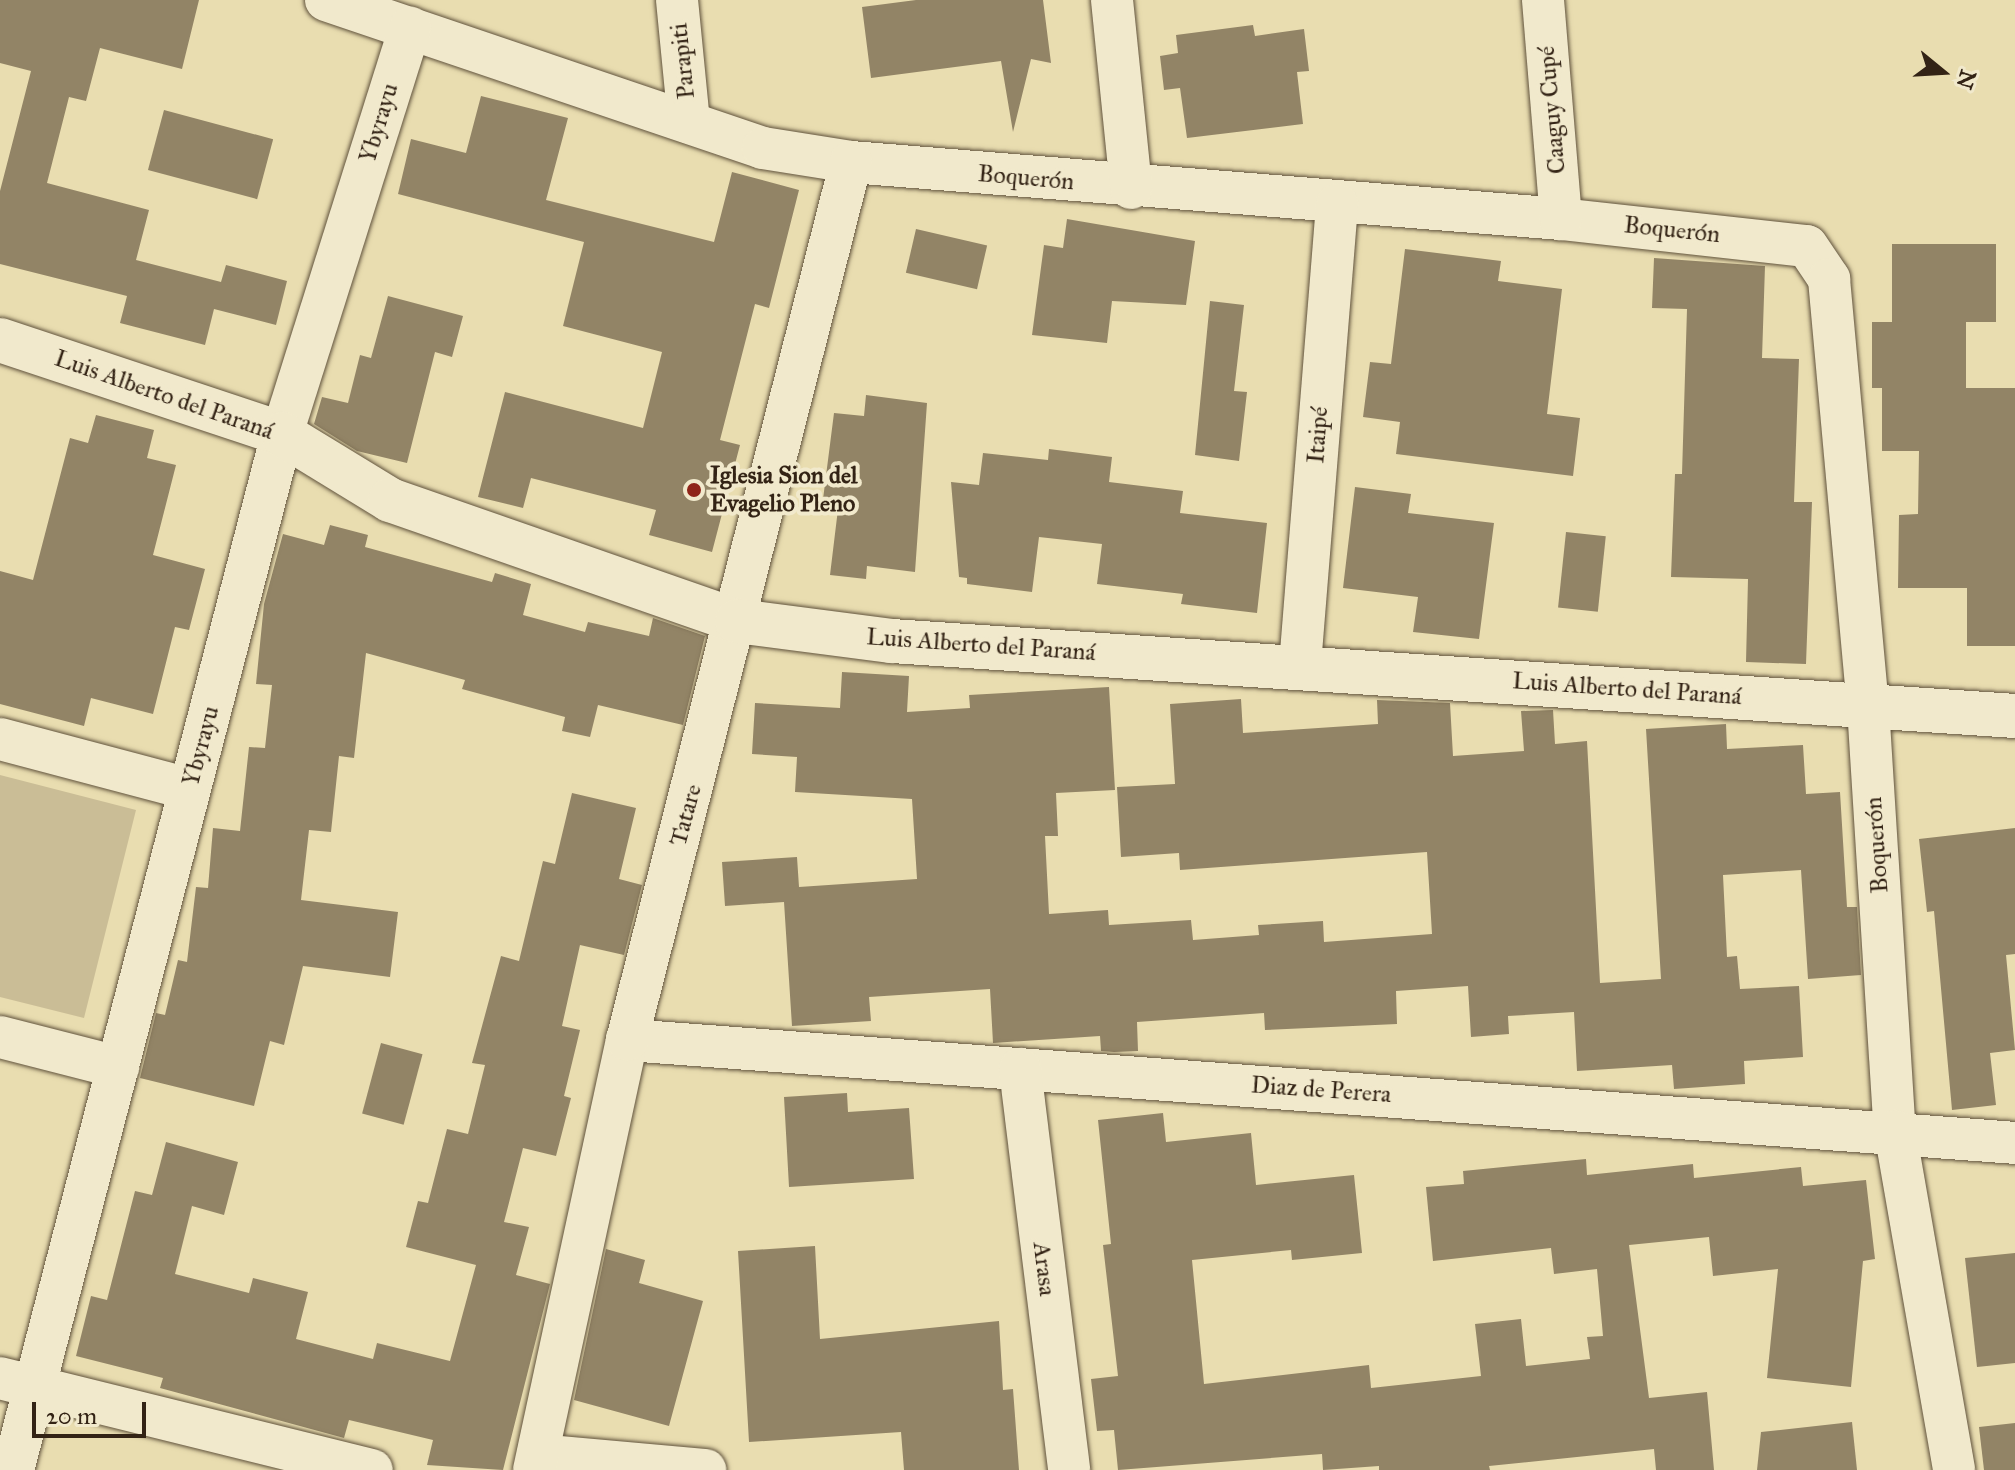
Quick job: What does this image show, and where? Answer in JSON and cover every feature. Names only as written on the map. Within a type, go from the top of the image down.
[{"type":"main road","name":"Luis Alberto del Paraná","points":[[0,340],[282,434],[390,500],[737,621],[892,641],[1300,665],[2015,716]]},
{"type":"street","name":"Boquerón","points":[[326,0],[763,148],[851,162],[1131,188],[1561,219],[1807,246],[1829,279],[1868,707],[1895,1131],[1954,1470]]},
{"type":"street","name":"Parapiti","points":[[677,0],[689,122]]},
{"type":"street","points":[[1112,0],[1131,188]]},
{"type":"street","name":"Caaguy Cupé","points":[[1543,0],[1561,219]]},
{"type":"street","name":"Ybyrayu","points":[[13,1470],[17,1383],[118,1067],[282,434],[410,28]]},
{"type":"street","name":"Tatare","points":[[536,1462],[627,1040],[737,621],[851,162]]},
{"type":"street","name":"Itaipé","points":[[1300,665],[1337,204]]},
{"type":"street","points":[[0,739],[189,789]]},
{"type":"street","points":[[0,1037],[118,1067]]},
{"type":"street","name":"Diaz de Perera","points":[[627,1040],[1895,1131],[2015,1143]]},
{"type":"street","name":"Arasa","points":[[1020,1069],[1069,1470]]},
{"type":"street","points":[[17,1383],[372,1470]]},
{"type":"street","points":[[536,1462],[705,1470]]},
{"type":"shaded area","points":[[0,775],[136,810],[84,1018],[0,997]]},
{"type":"building","points":[[0,0],[199,0],[182,69],[100,48],[86,101],[69,97],[47,183],[149,210],[136,260],[221,282],[226,265],[287,281],[276,325],[214,309],[205,345],[120,323],[127,296],[0,264],[0,191],[31,71],[0,63]]},
{"type":"building","points":[[916,0],[1043,0],[1051,63],[1031,59],[1013,132],[1001,61],[871,78],[862,7]]},
{"type":"building","points":[[1253,25],[1255,36],[1304,29],[1309,71],[1297,72],[1303,124],[1187,138],[1180,88],[1164,90],[1160,56],[1178,53],[1176,35]]},
{"type":"building","points":[[481,96],[568,118],[546,200],[714,242],[732,172],[799,190],[769,308],[755,304],[720,440],[740,445],[712,552],[649,535],[656,510],[531,478],[523,508],[478,497],[505,392],[643,428],[662,352],[563,326],[584,242],[398,194],[411,139],[466,153]]},
{"type":"building","points":[[164,110],[273,139],[257,199],[148,170]]},
{"type":"building","points":[[1067,219],[1195,241],[1186,305],[1112,301],[1107,343],[1032,335],[1044,245],[1063,248]]},
{"type":"building","points":[[916,229],[987,245],[977,289],[906,273]]},
{"type":"building","points":[[1892,244],[1996,244],[1996,322],[1966,322],[1966,388],[2015,388],[2015,646],[1967,646],[1967,588],[1898,588],[1899,515],[1918,514],[1919,451],[1882,451],[1882,388],[1872,388],[1872,322],[1892,322]]},
{"type":"building","points":[[1405,249],[1501,261],[1498,281],[1562,289],[1547,414],[1580,418],[1573,476],[1396,454],[1400,422],[1363,417],[1370,362],[1391,364]]},
{"type":"building","points":[[1654,258],[1765,266],[1762,358],[1799,359],[1794,502],[1812,502],[1806,664],[1746,662],[1748,579],[1671,577],[1675,474],[1682,474],[1687,309],[1652,308]]},
{"type":"building","points":[[388,296],[463,316],[452,357],[435,352],[407,463],[357,451],[314,424],[322,397],[348,403],[360,355],[371,358]]},
{"type":"building","points":[[1210,301],[1244,305],[1234,391],[1247,392],[1239,461],[1195,455]]},
{"type":"building","points":[[866,395],[927,403],[915,572],[867,566],[866,579],[830,575],[838,509],[822,507],[834,413],[864,416]]},
{"type":"building","points":[[96,415],[154,430],[147,458],[176,465],[153,555],[205,569],[189,630],[175,627],[153,714],[91,698],[84,726],[0,704],[0,571],[33,580],[70,438],[88,443]]},
{"type":"building","points":[[1049,449],[1112,457],[1109,482],[1183,491],[1180,513],[1267,523],[1257,613],[1181,604],[1183,594],[1097,584],[1102,544],[1039,537],[1032,592],[967,584],[967,578],[959,577],[951,482],[979,485],[983,453],[1048,460]]},
{"type":"building","points":[[1355,487],[1411,494],[1408,513],[1494,523],[1479,639],[1413,632],[1418,597],[1343,588]]},
{"type":"building","points":[[330,525],[368,535],[365,547],[492,582],[495,573],[531,584],[523,615],[585,632],[588,622],[649,636],[653,618],[705,636],[683,725],[598,705],[590,737],[562,731],[565,717],[462,689],[465,680],[366,653],[354,758],[339,756],[331,832],[309,830],[301,900],[398,912],[390,977],[303,966],[284,1045],[270,1041],[254,1106],[140,1078],[156,1013],[165,1015],[178,960],[187,962],[196,887],[208,888],[213,828],[240,831],[249,747],[265,748],[272,685],[256,684],[264,604],[283,534],[324,545]]},
{"type":"building","points":[[1566,532],[1606,536],[1598,612],[1558,608]]},
{"type":"building","points":[[842,672],[909,676],[907,712],[970,708],[969,695],[1109,687],[1115,790],[1056,793],[1058,836],[1045,836],[1049,914],[1108,910],[1109,925],[1191,920],[1193,940],[1259,935],[1258,925],[1323,921],[1324,942],[1432,934],[1427,852],[1180,870],[1179,853],[1121,857],[1117,787],[1175,784],[1170,704],[1241,699],[1243,733],[1378,724],[1377,700],[1450,703],[1453,756],[1524,751],[1521,711],[1553,710],[1555,744],[1587,741],[1600,983],[1661,979],[1646,729],[1726,724],[1727,749],[1803,745],[1806,794],[1840,792],[1847,907],[1857,907],[1861,975],[1808,979],[1801,870],[1723,875],[1727,957],[1737,956],[1740,989],[1799,986],[1803,1057],[1744,1061],[1745,1084],[1674,1089],[1672,1065],[1577,1071],[1574,1012],[1508,1016],[1509,1034],[1471,1037],[1468,986],[1396,991],[1397,1024],[1265,1030],[1264,1013],[1137,1022],[1138,1051],[1101,1051],[1100,1036],[993,1043],[990,989],[869,997],[871,1021],[792,1026],[784,902],[725,906],[722,862],[797,857],[799,887],[917,879],[912,799],[795,792],[797,757],[752,754],[755,703],[840,708]]},
{"type":"building","points":[[572,793],[636,808],[619,879],[642,885],[624,955],[580,945],[562,1026],[580,1030],[564,1096],[571,1098],[556,1156],[523,1148],[504,1222],[529,1227],[516,1275],[550,1284],[503,1470],[427,1465],[433,1440],[349,1420],[344,1438],[160,1388],[163,1378],[76,1356],[91,1296],[107,1300],[135,1191],[152,1195],[166,1142],[238,1162],[224,1215],[192,1206],[175,1274],[249,1293],[253,1278],[308,1292],[296,1339],[373,1359],[377,1343],[450,1361],[476,1265],[406,1247],[418,1201],[428,1203],[447,1129],[468,1134],[485,1065],[472,1063],[501,956],[519,961],[543,861],[555,864]]},
{"type":"building","points":[[2015,828],[2015,954],[2006,955],[2015,1050],[1990,1053],[1996,1105],[1952,1110],[1934,911],[1927,912],[1919,839]]},
{"type":"building","points":[[381,1043],[423,1054],[404,1125],[362,1114]]},
{"type":"building","points":[[847,1093],[848,1112],[909,1108],[914,1179],[789,1187],[784,1097]]},
{"type":"building","points":[[1163,1113],[1166,1142],[1251,1133],[1256,1185],[1354,1175],[1362,1253],[1292,1260],[1291,1250],[1192,1260],[1204,1384],[1369,1365],[1371,1388],[1481,1376],[1475,1324],[1521,1319],[1526,1366],[1590,1359],[1587,1337],[1603,1336],[1597,1269],[1554,1274],[1551,1248],[1433,1261],[1426,1187],[1464,1184],[1463,1171],[1586,1159],[1587,1175],[1693,1164],[1694,1178],[1801,1167],[1803,1186],[1866,1180],[1875,1259],[1863,1261],[1851,1387],[1767,1378],[1778,1269],[1713,1276],[1709,1237],[1629,1245],[1649,1398],[1707,1392],[1714,1470],[1656,1470],[1654,1449],[1489,1466],[1490,1470],[1379,1470],[1379,1466],[1323,1470],[1322,1454],[1118,1470],[1114,1430],[1097,1431],[1091,1379],[1118,1376],[1103,1245],[1111,1244],[1098,1120]]},
{"type":"building","points":[[815,1246],[820,1339],[999,1321],[1003,1390],[1013,1389],[1019,1470],[904,1470],[901,1432],[749,1442],[738,1251]]},
{"type":"building","points":[[606,1249],[645,1260],[639,1283],[703,1301],[669,1426],[574,1400]]},
{"type":"building","points":[[2015,1253],[2015,1363],[1977,1367],[1965,1258]]},
{"type":"building","points":[[1852,1422],[1857,1470],[1757,1470],[1761,1432]]},
{"type":"building","points":[[2015,1423],[2015,1470],[1984,1470],[1979,1427]]},
{"type":"place","name":"Iglesia Sion del Evagelio Pleno","points":[[694,490]]}]
